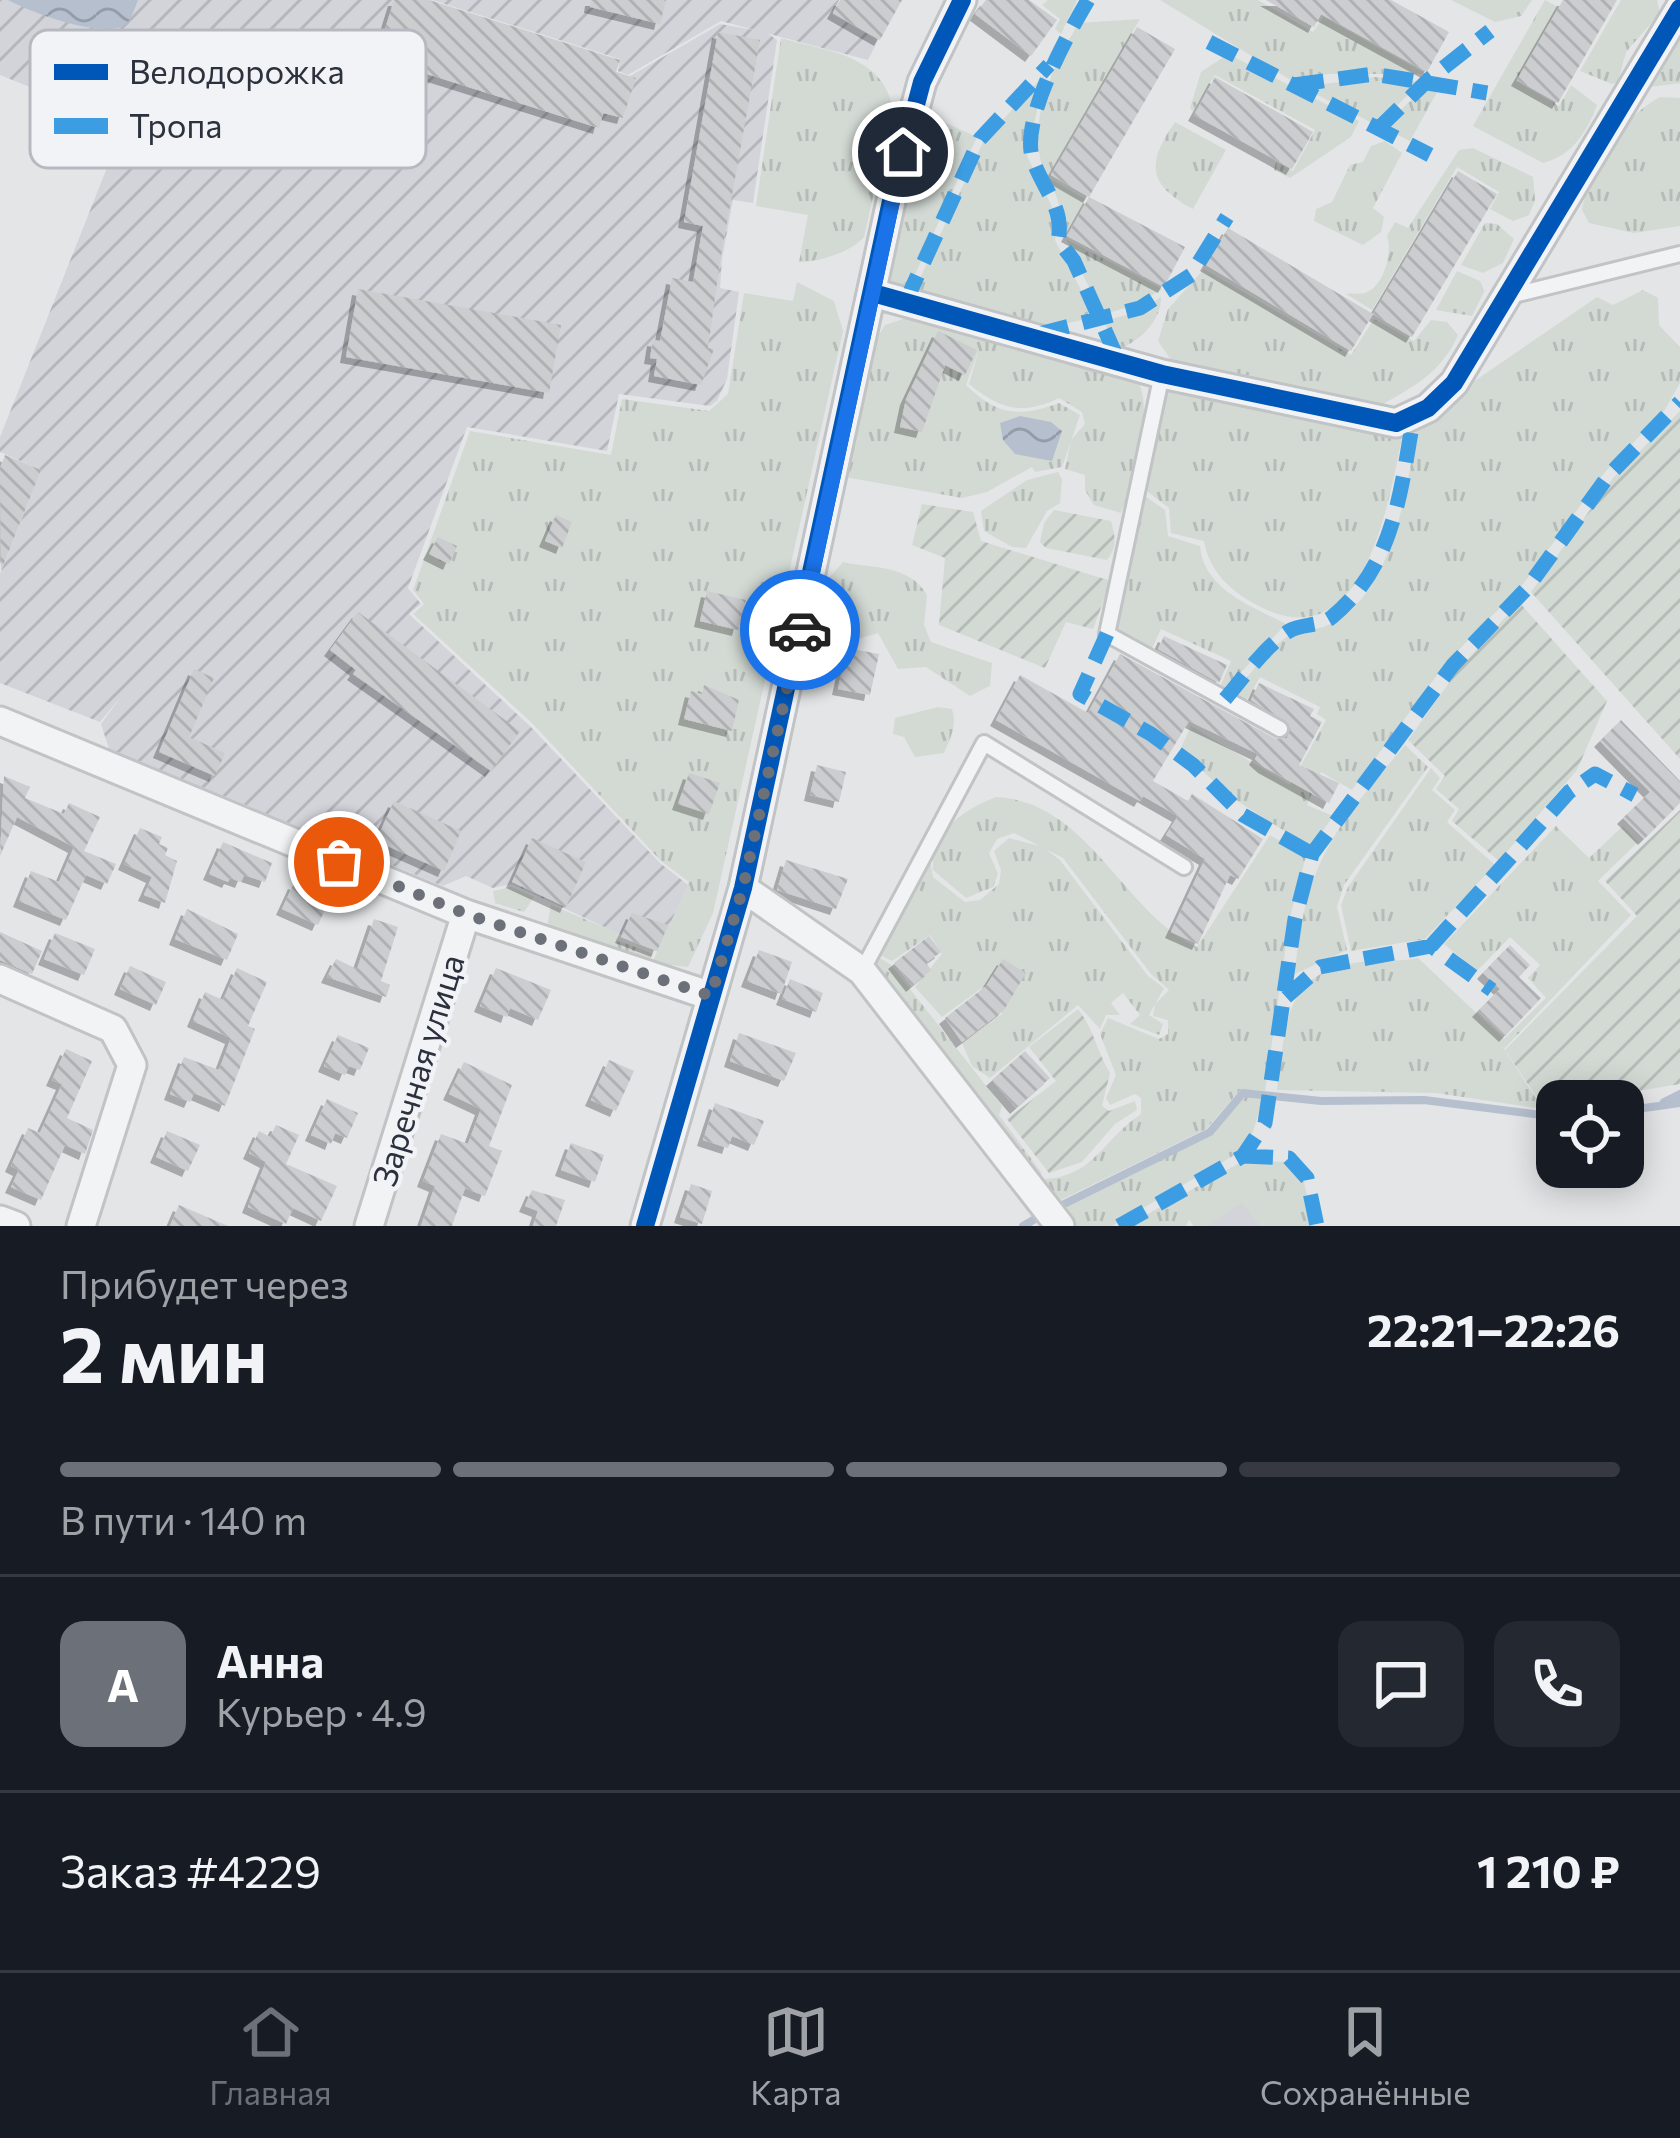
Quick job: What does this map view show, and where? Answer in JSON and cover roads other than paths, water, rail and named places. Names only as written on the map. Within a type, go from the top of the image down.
[{"type":"street","points":[[645,1226],[743,888],[922,82],[962,0]]},
{"type":"street","points":[[873,293],[1162,374],[1396,423],[1428,408],[1454,383],[1680,8]]},
{"type":"street","points":[[0,722],[466,914],[711,996]]},
{"type":"street","points":[[743,888],[862,971],[1060,1226]]},
{"type":"street","name":"Заречная улица","points":[[369,1226],[466,914]]},
{"type":"street","points":[[0,979],[113,1029],[132,1065],[81,1226]]},
{"type":"street","points":[[0,1220],[16,1226]]},
{"type":"lane","points":[[1505,297],[1680,254]]},
{"type":"lane","points":[[1162,374],[1107,634],[1280,729]]},
{"type":"lane","points":[[862,971],[984,743],[1184,867]]},
{"type":"water","points":[[8,0],[138,0],[126,24],[98,29]]},
{"type":"water","points":[[1020,416],[1051,422],[1062,431],[1052,461],[1015,454],[1003,440],[1000,423]]},
{"type":"waterway","points":[[1056,1208],[1210,1132],[1243,1093],[1321,1101],[1424,1100],[1536,1114]]},
{"type":"waterway","points":[[1664,1102],[1680,1094]]},
{"type":"waterway","points":[[1644,1108],[1680,1103]]},
{"type":"waterway","points":[[1023,1226],[1042,1215]]}]
